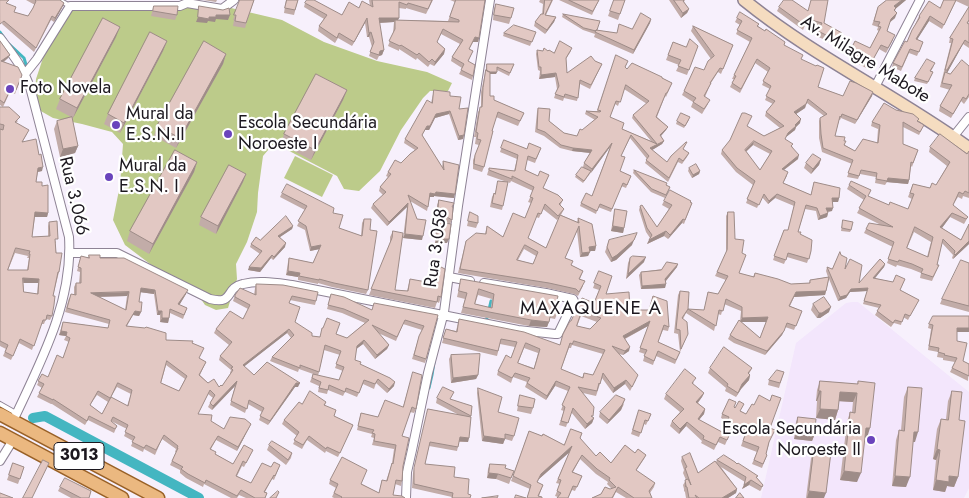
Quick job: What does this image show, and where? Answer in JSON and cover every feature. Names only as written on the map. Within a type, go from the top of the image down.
[{"type":"main road","name":"3013","points":[[0,414],[15,417],[158,498]]},
{"type":"main road","name":"3013","points":[[0,433],[122,498]]},
{"type":"street","points":[[26,74],[70,6],[162,3],[180,6],[188,2],[222,9],[234,0]]},
{"type":"street","name":"Rua 3.058","points":[[406,498],[407,472],[443,314],[490,0]]},
{"type":"street","name":"Av. Milagre Mabote","points":[[744,0],[764,17],[795,38],[969,148]]},
{"type":"street","points":[[874,87],[920,0]]},
{"type":"street","name":"Rua 3.066","points":[[0,38],[26,74],[66,227],[70,253],[56,322],[39,366],[15,417]]},
{"type":"street","points":[[954,137],[969,117]]},
{"type":"street","points":[[70,253],[117,253],[218,301],[226,298],[233,288],[238,285],[268,282],[292,285],[518,330],[555,334],[558,334],[574,301],[573,299],[546,293],[449,277]]},
{"type":"street","points":[[0,461],[13,440]]},
{"type":"lane","points":[[59,0],[70,6]]},
{"type":"lane","points":[[0,404],[15,417]]},
{"type":"shaded area","name":"Escola Secundária Noroeste II","points":[[858,302],[969,392],[969,488],[964,498],[761,498],[796,343],[846,303]]},
{"type":"green space","name":"Escola Secundária Noroeste I","points":[[189,1],[231,8],[282,20],[324,42],[377,61],[427,72],[452,83],[448,91],[430,91],[423,98],[401,130],[380,171],[359,191],[344,189],[337,176],[274,143],[263,156],[257,212],[247,242],[236,264],[237,279],[228,308],[216,310],[205,305],[192,286],[154,267],[125,245],[113,220],[120,185],[123,144],[112,132],[53,118],[39,110],[35,92],[36,79],[53,28],[74,5],[184,4]]},
{"type":"green space","points":[[295,156],[333,175],[322,197],[284,178]]},
{"type":"building","points":[[0,0],[9,0],[6,3],[16,7],[14,12],[28,16],[35,0],[60,0],[64,3],[55,18],[52,16],[36,48],[4,21],[0,24]]},
{"type":"building","points":[[240,0],[254,0],[246,23],[235,21],[236,15],[234,15]]},
{"type":"building","points":[[287,0],[298,0],[295,10],[285,8]]},
{"type":"building","points":[[307,0],[314,0],[342,15],[349,2],[359,8],[362,1],[373,7],[372,0],[432,0],[428,9],[399,2],[399,18],[379,18],[384,50],[380,51],[379,55],[370,52],[374,42],[371,32],[369,33],[367,18],[354,42],[339,33],[337,38],[319,26],[327,15],[305,3]]},
{"type":"building","points":[[456,0],[485,0],[479,38],[475,37],[469,49],[473,51],[468,61],[475,65],[473,76],[461,70],[464,64],[452,57],[463,40],[443,29],[437,42],[445,49],[435,62],[432,59],[429,62],[419,53],[417,55],[401,45],[389,41],[395,29],[395,20],[459,22],[459,20],[450,17]]},
{"type":"building","points":[[545,0],[552,0],[545,15],[556,17],[547,30],[535,22],[543,14]]},
{"type":"building","points":[[569,0],[599,0],[593,11]]},
{"type":"building","points":[[614,0],[625,0],[620,14],[610,11]]},
{"type":"building","points":[[674,0],[684,0],[689,9],[683,13]]},
{"type":"building","points":[[784,0],[792,0],[808,11],[811,0],[828,0],[824,23],[842,33],[832,38],[818,31],[822,23],[808,19],[804,25],[779,7]]},
{"type":"building","points":[[887,0],[902,0],[894,6],[896,8],[894,10],[897,13],[891,19],[887,31],[895,35],[888,48],[881,45],[870,65],[850,51],[855,41],[870,48],[881,27],[878,26],[880,22],[874,21],[878,7]]},
{"type":"building","points":[[944,0],[956,0],[944,25],[930,16],[916,39],[923,42],[919,52],[910,49],[902,67],[893,63],[905,41],[907,42],[919,16],[929,1],[940,8]]},
{"type":"building","points":[[496,4],[514,8],[511,18],[494,15]]},
{"type":"building","points":[[154,6],[178,6],[177,15],[153,11]]},
{"type":"building","points":[[199,6],[223,10],[229,8],[230,15],[216,15],[216,17],[209,17],[209,19],[198,17]]},
{"type":"building","points":[[969,7],[969,20],[967,23],[969,24],[969,43],[965,40],[947,70],[945,70],[953,39],[950,38]]},
{"type":"building","points":[[740,12],[759,24],[757,26],[765,31],[766,29],[785,42],[784,45],[803,55],[801,59],[824,68],[818,87],[843,96],[850,81],[873,92],[857,120],[842,114],[840,116],[835,136],[845,137],[844,145],[855,151],[863,139],[878,143],[880,125],[872,122],[884,103],[896,110],[913,114],[919,119],[917,121],[924,125],[920,132],[903,122],[903,144],[918,150],[913,163],[911,162],[909,180],[888,178],[887,181],[876,179],[877,173],[861,170],[859,176],[848,173],[853,160],[823,148],[820,118],[827,114],[808,99],[806,104],[794,112],[801,119],[785,139],[793,144],[791,146],[799,155],[782,169],[788,172],[783,183],[811,195],[814,182],[840,188],[839,198],[832,198],[833,208],[826,208],[828,213],[820,216],[817,208],[806,205],[798,232],[812,240],[809,259],[788,253],[786,260],[774,256],[784,230],[788,230],[795,202],[777,194],[769,201],[764,194],[759,205],[747,199],[755,181],[737,168],[722,150],[730,140],[742,113],[752,116],[747,126],[764,136],[784,126],[766,112],[775,101],[766,96],[771,86],[763,81],[770,68],[757,59],[741,89],[732,83],[752,38],[737,30],[742,21],[737,18]],"holes":[[[754,141],[772,151],[760,170],[745,150]]]},
{"type":"building","points":[[641,13],[651,19],[634,50],[595,32],[596,30],[617,33],[619,24],[632,29]]},
{"type":"building","points":[[563,14],[600,21],[596,31],[584,28]]},
{"type":"building","points":[[103,18],[120,27],[77,108],[60,99]]},
{"type":"building","points":[[514,25],[536,32],[532,42],[504,33]]},
{"type":"building","points":[[693,26],[733,45],[723,69],[720,68],[704,96],[710,100],[704,109],[693,102],[696,98],[684,91],[695,67],[704,70],[708,61],[714,56]]},
{"type":"building","points":[[150,32],[167,41],[124,123],[108,114]]},
{"type":"building","points":[[690,39],[698,46],[689,70],[678,66],[681,60],[668,55],[673,42],[686,47]]},
{"type":"building","points":[[0,41],[10,55],[1,61],[18,67],[22,75],[16,90],[11,88],[4,103],[0,100]]},
{"type":"building","points":[[204,41],[226,54],[180,138],[157,126]]},
{"type":"building","points":[[560,41],[572,48],[566,58],[567,73],[591,56],[595,61],[602,64],[591,85],[580,80],[578,98],[565,94],[564,97],[555,94],[559,86],[556,73],[541,75],[537,50],[543,51],[544,48],[554,53]]},
{"type":"building","points":[[616,55],[628,61],[625,67],[627,69],[632,63],[672,83],[656,117],[668,127],[660,135],[664,141],[650,148],[667,162],[686,142],[683,149],[689,153],[683,161],[679,158],[669,178],[646,160],[649,156],[631,135],[621,156],[625,157],[620,171],[631,176],[627,185],[623,183],[612,209],[600,204],[597,211],[581,203],[586,193],[592,196],[612,143],[592,169],[584,163],[592,150],[561,145],[545,132],[537,129],[538,108],[550,109],[549,121],[564,133],[577,136],[580,129],[582,130],[598,117],[586,111],[601,111],[598,110]],"holes":[[[626,85],[649,101],[633,115],[657,144],[622,129],[624,123],[610,117],[616,101],[620,102]]]},
{"type":"building","points":[[927,59],[935,63],[930,71],[933,72],[928,82],[915,78]]},
{"type":"building","points":[[962,60],[969,66],[969,94],[966,99],[963,97],[953,114],[940,106],[952,85],[942,83],[945,72],[950,74]]},
{"type":"building","points":[[487,64],[514,64],[510,73],[497,67],[497,72],[489,72],[487,71]]},
{"type":"building","points":[[486,70],[490,72],[490,96],[494,96],[494,100],[524,113],[520,121],[498,112],[484,167],[474,164],[475,155],[481,140],[477,139],[478,133],[476,132],[480,107],[482,107]]},
{"type":"building","points":[[316,74],[347,90],[315,150],[284,134]]},
{"type":"building","points":[[434,90],[450,92],[450,96],[461,97],[459,109],[468,108],[464,135],[459,136],[450,111],[436,114],[430,126],[427,126],[422,135],[444,170],[443,161],[459,165],[455,194],[430,193],[428,207],[408,195],[417,219],[426,220],[423,236],[405,234],[408,203],[389,222],[373,204],[386,192],[380,187],[391,174],[388,172],[395,160],[401,163],[418,148],[405,139],[427,100],[432,103]]},
{"type":"building","points":[[0,107],[9,107],[20,117],[15,122],[29,130],[22,142],[36,139],[43,167],[38,168],[36,182],[42,182],[42,186],[48,185],[48,213],[35,212],[32,237],[50,236],[49,222],[57,221],[58,239],[55,239],[56,253],[62,253],[53,296],[55,296],[52,316],[47,315],[46,320],[43,320],[34,346],[20,339],[13,356],[5,352],[8,345],[0,341],[0,129],[3,130],[4,125],[0,124]],"holes":[[[16,248],[30,251],[28,270],[8,270]],[[23,278],[39,279],[38,294],[24,292]]]},
{"type":"building","points":[[681,113],[690,117],[685,126],[677,121]]},
{"type":"building","points":[[72,117],[78,146],[63,149],[57,121]]},
{"type":"building","points":[[940,134],[967,154],[969,151],[969,193],[965,191],[963,194],[959,192],[953,205],[968,217],[966,219],[952,213],[940,227],[961,240],[969,224],[969,241],[955,255],[955,251],[943,239],[937,265],[939,265],[933,277],[921,273],[923,269],[912,264],[888,259],[894,242],[866,229],[869,223],[893,227],[859,208],[866,196],[849,185],[851,181],[871,190],[868,196],[889,205],[890,202],[908,209],[914,194],[910,193],[913,184],[930,188],[932,183],[936,185],[950,162],[930,147]],"holes":[[[915,227],[933,237],[928,257],[907,248]]]},
{"type":"building","points":[[504,140],[527,149],[529,143],[541,148],[536,159],[528,156],[525,170],[538,176],[540,171],[549,175],[543,188],[558,195],[563,200],[559,204],[564,209],[558,216],[545,204],[541,214],[538,213],[528,238],[546,248],[560,215],[579,223],[578,218],[592,224],[596,246],[589,247],[590,252],[582,253],[579,226],[565,258],[573,261],[571,265],[583,271],[579,279],[585,281],[579,292],[576,289],[549,283],[460,269],[466,241],[476,233],[486,234],[487,226],[503,237],[513,213],[525,218],[533,198],[530,197],[534,187],[512,176],[512,179],[489,170],[489,168],[515,171],[518,155],[501,148]],"holes":[[[525,245],[538,252],[533,264],[517,260]]]},
{"type":"building","points":[[175,150],[197,162],[153,244],[130,231]]},
{"type":"building","points":[[813,154],[821,159],[813,169],[806,163]]},
{"type":"building","points":[[696,164],[700,171],[693,175],[689,168]]},
{"type":"building","points":[[229,165],[246,174],[218,226],[201,217]]},
{"type":"building","points":[[582,167],[591,171],[584,181],[576,175]]},
{"type":"building","points":[[634,170],[667,183],[666,185],[670,187],[666,195],[652,189]]},
{"type":"building","points":[[498,181],[508,182],[503,206],[492,203]]},
{"type":"building","points":[[287,184],[334,208],[333,213],[343,215],[339,228],[362,236],[364,219],[371,219],[370,230],[377,231],[368,290],[299,276],[300,273],[288,271],[289,258],[313,263],[321,245],[311,247],[306,226],[298,221],[307,206],[282,193]]},
{"type":"building","points":[[670,190],[692,203],[685,220],[683,219],[670,235],[666,231],[649,240],[652,235],[647,228],[640,206],[642,205],[657,227],[672,205],[664,201]]},
{"type":"building","points":[[439,200],[454,203],[452,207],[452,220],[438,212]]},
{"type":"building","points":[[615,209],[627,211],[624,228],[613,226]]},
{"type":"building","points":[[470,212],[478,216],[478,223],[468,221]]},
{"type":"building","points":[[728,212],[734,212],[735,239],[744,240],[742,253],[746,255],[739,273],[754,277],[755,273],[791,284],[810,283],[810,280],[829,277],[826,291],[796,292],[789,306],[802,311],[796,326],[787,323],[784,331],[767,351],[730,335],[739,320],[760,338],[768,317],[742,318],[742,307],[726,299],[723,311],[719,310],[716,326],[688,309],[704,310],[708,292],[718,294],[728,276],[717,272],[727,250]]},
{"type":"building","points":[[286,216],[293,226],[278,236],[286,243],[261,268],[249,267],[262,251],[251,244],[256,237],[260,240]]},
{"type":"building","points":[[843,220],[853,222],[851,230],[842,228]]},
{"type":"building","points":[[438,222],[451,224],[449,239],[437,239]]},
{"type":"building","points":[[393,231],[403,233],[395,290],[408,291],[410,279],[432,283],[439,266],[445,269],[441,297],[438,296],[437,302],[371,289],[392,238]]},
{"type":"building","points":[[637,233],[634,240],[612,258],[607,247],[609,240]]},
{"type":"building","points":[[840,252],[841,255],[847,258],[845,269],[850,259],[862,265],[859,283],[880,259],[885,264],[873,278],[893,282],[896,275],[905,279],[900,290],[919,300],[910,316],[905,314],[902,322],[895,320],[893,323],[877,311],[881,305],[864,301],[868,288],[851,289],[847,295],[840,297],[827,267],[832,269]]},
{"type":"building","points":[[89,255],[100,255],[100,258],[124,258],[188,290],[178,304],[187,308],[184,315],[170,309],[169,318],[162,318],[162,311],[158,311],[155,290],[141,288],[139,302],[142,302],[141,312],[135,311],[126,326],[146,327],[166,333],[166,340],[193,341],[192,343],[204,348],[199,358],[206,362],[199,375],[208,383],[214,379],[219,387],[222,386],[233,370],[231,368],[233,367],[220,356],[232,342],[216,329],[230,311],[243,319],[250,305],[235,297],[240,288],[256,295],[256,284],[283,285],[318,292],[316,301],[292,296],[289,303],[300,307],[295,322],[312,333],[312,336],[320,337],[327,318],[340,323],[336,334],[347,338],[369,320],[344,309],[328,305],[331,294],[344,297],[372,310],[374,303],[438,315],[426,359],[414,355],[424,326],[405,320],[397,337],[372,325],[389,345],[377,355],[364,340],[357,346],[355,360],[395,382],[389,389],[378,379],[375,384],[364,380],[359,393],[346,388],[345,392],[329,385],[328,390],[319,388],[321,382],[312,378],[313,374],[339,380],[344,367],[336,364],[341,351],[325,345],[319,372],[300,365],[300,368],[272,357],[294,335],[289,329],[243,365],[254,375],[267,362],[300,383],[296,383],[270,421],[260,416],[264,408],[249,400],[247,409],[231,401],[237,381],[213,406],[210,403],[215,395],[210,390],[198,414],[212,415],[211,421],[224,429],[230,417],[245,419],[251,424],[238,447],[218,436],[210,449],[233,464],[244,445],[253,450],[246,463],[243,461],[236,476],[251,483],[262,463],[271,467],[274,462],[280,465],[264,492],[267,493],[265,498],[255,498],[241,490],[237,496],[206,480],[205,483],[181,469],[183,467],[172,461],[178,446],[164,435],[156,450],[146,445],[144,448],[132,442],[135,437],[125,432],[128,425],[113,417],[111,421],[117,426],[115,429],[89,416],[87,421],[53,399],[39,393],[44,384],[38,381],[42,374],[48,377],[57,355],[63,358],[70,338],[66,336],[67,332],[61,331],[63,322],[108,328],[110,320],[67,308],[71,294],[76,295],[76,283],[81,283],[81,268],[78,267],[81,256],[89,258]],"holes":[[[129,292],[126,310],[91,293]],[[167,361],[187,376],[179,391],[161,383]],[[118,383],[132,390],[128,406],[111,397],[102,414],[90,405],[98,391],[110,398]]]},
{"type":"building","points":[[633,256],[646,257],[628,274],[630,258]]},
{"type":"building","points":[[961,260],[969,263],[969,306],[942,299]]},
{"type":"building","points":[[667,262],[678,264],[665,279],[666,284],[642,286],[641,272],[661,270]]},
{"type":"building","points":[[599,271],[612,276],[606,294],[629,292],[630,310],[649,310],[653,296],[667,301],[669,327],[664,325],[658,342],[680,352],[676,360],[658,351],[654,361],[644,356],[647,350],[640,348],[650,321],[623,336],[630,347],[625,351],[612,346],[638,375],[632,387],[626,380],[614,388],[603,373],[597,391],[578,387],[594,407],[593,416],[591,416],[594,418],[587,424],[573,408],[568,423],[561,421],[565,407],[562,405],[570,387],[556,381],[547,396],[527,383],[530,378],[515,373],[512,378],[498,371],[506,355],[511,358],[517,342],[501,339],[498,351],[443,338],[446,329],[457,332],[459,319],[524,332],[560,345],[563,334],[582,298],[594,303],[601,286],[594,283]],"holes":[[[582,311],[601,318],[590,329],[577,326]],[[574,341],[605,350],[593,375],[584,373],[583,378],[561,369],[570,343],[572,344]],[[526,343],[540,349],[534,369],[518,363]]]},
{"type":"building","points":[[461,279],[558,296],[557,314],[551,312],[549,322],[463,307],[467,293],[459,291]],"holes":[[[479,289],[494,294],[492,308],[475,304]]]},
{"type":"building","points":[[680,291],[689,292],[688,309],[682,318],[687,322],[688,334],[681,349],[680,330],[676,329]]},
{"type":"building","points":[[824,297],[831,307],[819,313],[813,304]]},
{"type":"building","points":[[933,316],[969,316],[969,328],[957,328],[957,341],[967,343],[963,361],[969,364],[969,376],[952,368],[957,358],[944,355],[938,352],[939,348],[929,346],[933,325],[929,324]]},
{"type":"building","points":[[724,347],[752,368],[748,373],[750,375],[742,384],[738,393],[727,386],[728,384],[710,368]]},
{"type":"building","points":[[480,354],[478,375],[453,378],[451,355]]},
{"type":"building","points":[[685,369],[696,378],[692,383],[704,393],[696,402],[705,409],[698,419],[722,432],[729,417],[722,414],[729,399],[736,402],[735,408],[739,401],[744,404],[740,411],[746,414],[752,404],[754,405],[759,395],[770,401],[772,395],[781,398],[770,428],[775,430],[769,442],[763,464],[754,460],[759,447],[743,441],[747,430],[735,423],[727,440],[720,437],[716,445],[703,439],[704,436],[687,422],[680,429],[672,421],[684,409],[666,394]]},
{"type":"building","points":[[777,370],[784,372],[780,383],[769,380]]},
{"type":"building","points":[[413,372],[422,375],[416,409],[412,407],[402,436],[409,438],[402,481],[396,480],[393,495],[405,498],[341,498],[334,493],[338,484],[330,480],[342,457],[367,470],[361,484],[379,493],[382,480],[387,481],[393,464],[396,445],[374,441],[375,434],[372,433],[374,430],[358,426],[361,413],[378,417],[385,400],[403,407]]},
{"type":"building","points":[[820,381],[858,384],[858,381],[875,383],[870,428],[866,428],[861,473],[844,471],[850,412],[855,413],[857,393],[840,392],[838,410],[820,409]]},
{"type":"building","points":[[443,387],[454,392],[450,399],[472,406],[471,416],[437,398]]},
{"type":"building","points":[[908,387],[922,388],[918,432],[914,432],[910,477],[895,476],[899,430],[904,431]]},
{"type":"building","points":[[478,388],[502,397],[498,412],[519,418],[514,436],[505,434],[505,439],[484,436]]},
{"type":"building","points":[[310,391],[326,402],[324,405],[336,410],[334,416],[353,425],[340,453],[327,447],[326,449],[309,436],[303,445],[294,440],[299,432],[284,420],[299,402],[302,404]]},
{"type":"building","points":[[952,391],[962,392],[959,420],[965,421],[958,477],[949,476],[949,482],[936,480],[940,450],[937,449],[941,419],[948,420]]},
{"type":"building","points":[[520,395],[535,399],[533,408],[518,406]]},
{"type":"building","points":[[616,395],[625,399],[609,420],[600,412]]},
{"type":"building","points":[[428,409],[471,417],[469,438],[460,437],[458,447],[430,442],[425,464],[455,467],[454,477],[469,479],[468,494],[471,495],[470,498],[452,498],[453,493],[414,484],[414,468]]},
{"type":"building","points":[[639,410],[651,414],[648,421],[645,420],[641,433],[633,430]]},
{"type":"building","points":[[798,417],[816,419],[814,436],[796,434]]},
{"type":"building","points":[[571,429],[582,433],[580,438],[596,456],[600,452],[611,463],[625,445],[635,453],[638,449],[646,455],[636,470],[655,483],[649,491],[652,498],[634,498],[618,487],[612,498],[592,498],[601,494],[605,487],[610,489],[616,487],[609,480],[610,478],[582,455],[572,472],[582,476],[577,487],[573,486],[568,498],[557,498],[561,493],[557,491],[561,480],[558,479],[572,446],[541,474],[537,482],[543,485],[538,496],[542,498],[527,498],[531,485],[513,476],[529,431],[542,436],[543,434],[564,445]]},
{"type":"building","points":[[272,441],[292,453],[288,460],[269,445]]},
{"type":"building","points":[[814,450],[831,452],[826,493],[809,491]]},
{"type":"building","points":[[690,453],[698,473],[715,461],[737,489],[722,498],[699,498],[695,495],[697,498],[689,498],[685,480],[688,479],[691,485],[685,468],[687,467],[682,457]]},
{"type":"building","points":[[724,455],[758,476],[756,477],[763,485],[762,487],[751,480],[744,485],[746,477],[717,460]]},
{"type":"building","points":[[43,460],[49,463],[32,498],[23,498]]},
{"type":"building","points":[[13,463],[24,467],[20,479],[9,475]]},
{"type":"building","points":[[490,464],[506,465],[505,468],[514,471],[511,478],[489,473]]},
{"type":"building","points":[[65,478],[91,491],[89,498],[81,498],[60,487]]},
{"type":"building","points":[[278,491],[276,498],[270,498]]},
{"type":"building","points":[[0,493],[13,498],[0,498]]},
{"type":"building","points":[[740,493],[744,498],[736,498]]},
{"type":"building","points":[[516,495],[526,498],[515,498]]},
{"type":"waterway","points":[[0,32],[5,39]]},
{"type":"waterway","points":[[9,44],[24,58],[27,68]]},
{"type":"waterway","points":[[486,322],[491,301],[495,302]]},
{"type":"waterway","points":[[429,388],[434,362]]},
{"type":"waterway","points":[[33,418],[45,416],[199,498]]},
{"type":"place","name":"Foto Novela","points":[[10,89]]},
{"type":"place","name":"Mural da E.S.N.II","points":[[116,125]]},
{"type":"place","name":"Escola Secundária Noroeste I","points":[[228,134]]},
{"type":"place","name":"Mural da E.S.N. I","points":[[109,177]]},
{"type":"place","name":"Escola Secundária Noroeste II","points":[[871,440]]},
{"type":"district","name":"MAXAQUENE A","points":[[591,309]]}]
